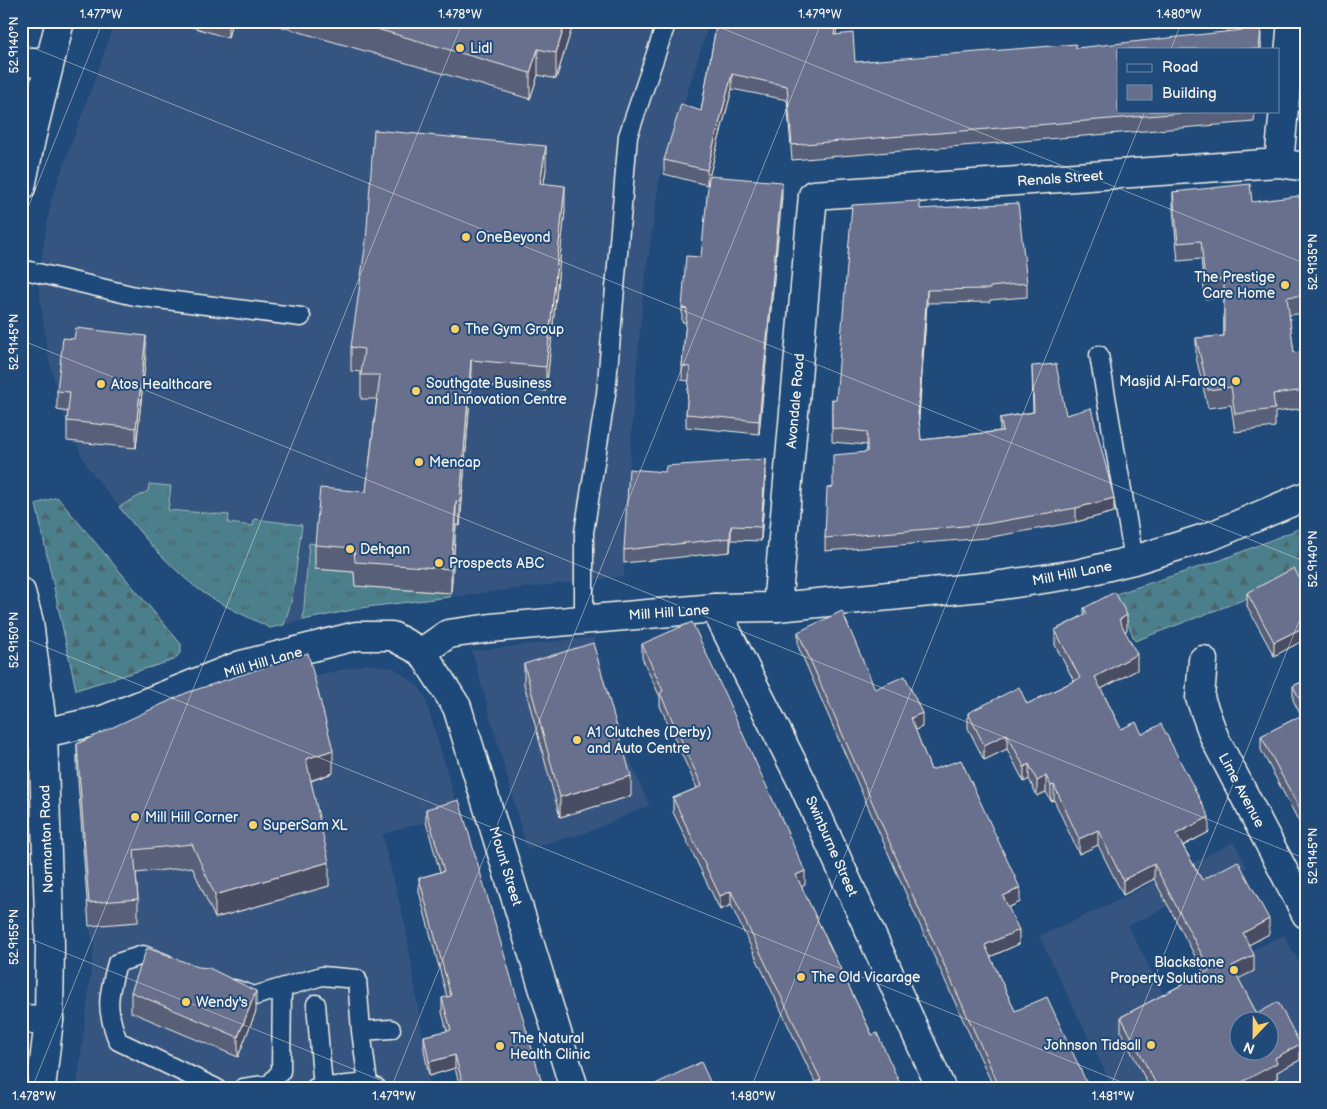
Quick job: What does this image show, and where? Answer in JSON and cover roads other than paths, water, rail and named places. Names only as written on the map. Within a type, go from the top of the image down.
[{"type":"street","points":[[21,187],[49,60],[60,21]]},
{"type":"street","points":[[1279,163],[1292,21]]},
{"type":"street","points":[[21,63],[49,60]]},
{"type":"street","name":"Renals Street","points":[[813,195],[1279,163],[1306,167]]},
{"type":"street","name":"Avondale Road","points":[[777,607],[813,195]]},
{"type":"street","name":"Mill Hill Lane","points":[[32,734],[103,720],[241,665],[356,636],[392,636],[422,652],[448,634],[584,618],[715,608],[777,607],[1002,585],[1077,574],[1134,560],[1211,536],[1306,496]]},
{"type":"street","name":"Normanton Road","points":[[21,592],[29,622],[32,734],[50,945],[49,1020],[41,1088]]},
{"type":"street","name":"Swinburne Street","points":[[715,608],[802,782],[941,1088]]},
{"type":"street","name":"Mount Street","points":[[422,652],[457,707],[574,1088]]},
{"type":"street","name":"Lime Avenue","points":[[1203,660],[1200,698],[1215,739],[1306,914]]},
{"type":"street","points":[[21,1019],[49,1020]]},
{"type":"lane","points":[[584,618],[584,532],[606,394],[628,136],[667,21]]},
{"type":"lane","points":[[21,268],[135,296],[301,318]]},
{"type":"lane","points":[[1099,355],[1134,560]]},
{"type":"lane","points":[[185,971],[143,955],[117,962],[108,996],[109,1019],[118,1041],[216,1088]]},
{"type":"lane","points":[[223,985],[254,996],[322,976],[357,979],[361,1031],[372,1085],[320,1087],[316,1004]]},
{"type":"lane","points":[[243,1088],[270,1084],[281,1071],[282,988]]},
{"type":"lane","points":[[361,1031],[392,1029]]},
{"type":"place","name":"Lidl","points":[[460,48]]},
{"type":"place","name":"OneBeyond","points":[[466,237]]},
{"type":"place","name":"The Prestige Care Home","points":[[1285,285]]},
{"type":"place","name":"The Gym Group","points":[[455,329]]},
{"type":"place","name":"Masjid Al-Farooq","points":[[1236,381]]},
{"type":"place","name":"Atos Healthcare","points":[[101,384]]},
{"type":"place","name":"Southgate Business and Innovation Centre","points":[[416,391]]},
{"type":"place","name":"Mencap","points":[[419,462]]},
{"type":"place","name":"Dehqan","points":[[350,549]]},
{"type":"place","name":"Prospects ABC","points":[[439,563]]},
{"type":"place","name":"A1 Clutches (Derby) and Auto Centre","points":[[577,740]]},
{"type":"place","name":"Mill Hill Corner","points":[[135,817]]},
{"type":"place","name":"SuperSam XL","points":[[253,825]]},
{"type":"place","name":"Blackstone Property Solutions","points":[[1234,970]]},
{"type":"place","name":"The Old Vicarage","points":[[801,977]]},
{"type":"place","name":"Wendy's","points":[[186,1002]]},
{"type":"place","name":"Johnson Tidsall","points":[[1151,1045]]},
{"type":"place","name":"The Natural Health Clinic","points":[[500,1046]]}]
